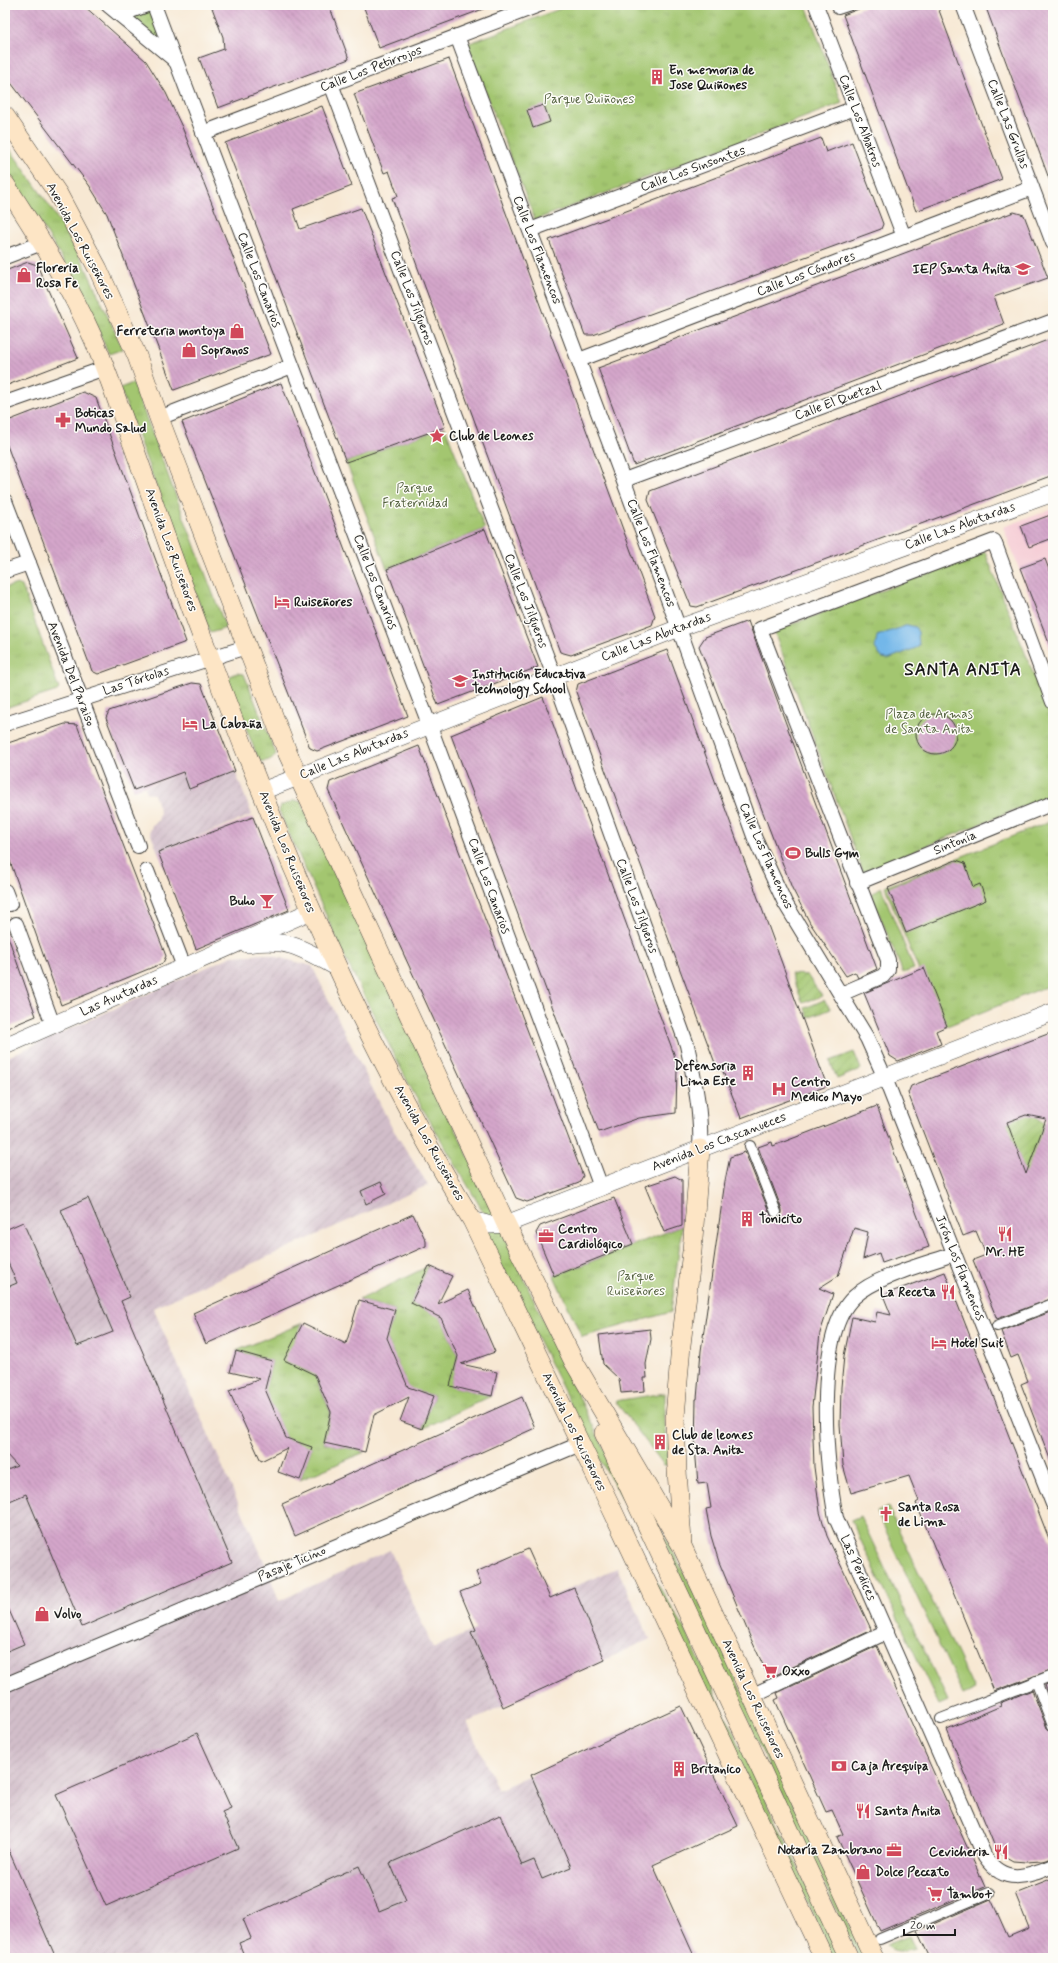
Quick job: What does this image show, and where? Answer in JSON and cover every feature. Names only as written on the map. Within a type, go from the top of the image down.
[{"type":"main road","name":"Avenida Los Ruiseñores","points":[[5,116],[58,194],[98,269],[137,356],[246,647],[298,776],[506,1224],[574,1362],[682,1546],[751,1696],[877,1952]]},
{"type":"main road","name":"Avenida Los Ruiseñores","points":[[5,184],[42,243],[92,335],[210,658],[310,911],[373,1042],[450,1183],[472,1220],[609,1503],[824,1958]]},
{"type":"main road","points":[[682,1546],[675,1417],[681,1345],[692,1251],[700,1149]]},
{"type":"main road","name":"Avenida Los Ruiseñores","points":[[574,1362],[595,1414],[696,1633],[849,1958]]},
{"type":"main road","name":"Avenida Los Ruiseñores","points":[[609,1503],[696,1633]]},
{"type":"street","points":[[108,5],[176,61]]},
{"type":"street","points":[[120,15],[147,5]]},
{"type":"street","name":"Calle Los Canarios","points":[[154,5],[429,724],[601,1187]]},
{"type":"street","name":"Calle Los Petirrojos","points":[[203,133],[539,5]]},
{"type":"street","name":"Calle Los Albatros","points":[[816,5],[904,237]]},
{"type":"street","points":[[838,9],[850,5]]},
{"type":"street","name":"Calle Las Grullas","points":[[963,5],[1053,243]]},
{"type":"street","name":"Calle Los Flamencos","points":[[456,36],[624,480],[756,839],[785,903],[867,1038],[885,1078]]},
{"type":"street","name":"Calle Los Jilgueros","points":[[331,84],[554,676],[687,1045],[697,1098],[701,1136],[700,1149]]},
{"type":"street","name":"Calle Los Sinsontes","points":[[530,230],[855,108]]},
{"type":"street","name":"Calle Los Cóndores","points":[[579,360],[1032,188]]},
{"type":"street","points":[[5,257],[42,243]]},
{"type":"street","name":"Calle El Quetzal","points":[[624,480],[1053,321]]},
{"type":"street","points":[[159,418],[292,366]]},
{"type":"street","points":[[5,403],[105,368]]},
{"type":"street","name":"Calle Las Abutardas","points":[[262,791],[429,724],[679,628],[1053,493]]},
{"type":"street","name":"Avenida Del Paraiso","points":[[5,501],[138,846]]},
{"type":"street","points":[[841,994],[883,976],[888,970],[888,960],[760,629],[994,541],[1053,702]]},
{"type":"street","points":[[5,571],[29,563]]},
{"type":"street","name":"Las Tórtolas","points":[[5,724],[81,698],[246,647]]},
{"type":"street","name":"Sintonía","points":[[857,883],[1053,803]]},
{"type":"street","points":[[147,871],[184,967]]},
{"type":"street","name":"Las Avutardas","points":[[5,1046],[310,911]]},
{"type":"street","points":[[16,924],[53,1025]]},
{"type":"street","name":"Las Avutardas","points":[[233,945],[261,942],[283,942],[300,947],[336,967]]},
{"type":"street","name":"Avenida Los Cascanueces","points":[[472,1220],[492,1225],[506,1224],[1053,1012]]},
{"type":"street","name":"Jirón Los Flamencos","points":[[885,1078],[1053,1504]]},
{"type":"street","points":[[750,1146],[776,1212]]},
{"type":"street","name":"Las Perdices","points":[[954,1254],[882,1280],[866,1288],[848,1303],[843,1313],[830,1353],[826,1394],[828,1467],[836,1518],[985,1857],[993,1869],[1002,1875],[1029,1875],[1053,1866]]},
{"type":"street","points":[[997,1326],[1053,1304]]},
{"type":"street","name":"Pasaje Ticino","points":[[5,1685],[580,1444]]},
{"type":"street","points":[[751,1696],[887,1632]]},
{"type":"street","points":[[941,1719],[1053,1675]]},
{"type":"street","points":[[1036,1682],[1053,1726]]},
{"type":"street","points":[[877,1952],[989,1893]]},
{"type":"shaded area","points":[[1053,509],[1053,658],[1003,527]]},
{"type":"shaded area","points":[[235,771],[252,815],[158,852],[150,832],[152,825],[158,821],[160,812],[154,794],[147,793],[145,787],[183,772],[190,789]]},
{"type":"shaded area","points":[[266,954],[312,966],[391,1126],[428,1185],[153,1308],[267,1568],[279,1601],[390,1550],[433,1648],[617,1568],[650,1639],[467,1723],[498,1790],[629,1730],[653,1865],[694,1955],[687,1958],[53,1958],[5,1853],[5,1058],[232,956]]},
{"type":"green space","name":"Parque Quiñones","points":[[570,5],[806,5],[842,103],[535,220],[467,44]]},
{"type":"green space","points":[[152,8],[168,49],[128,17]]},
{"type":"green space","points":[[5,142],[51,208],[85,266],[123,349],[109,354],[71,273],[38,219],[5,172]]},
{"type":"green space","points":[[133,383],[226,628],[210,633],[120,388]]},
{"type":"green space","name":"Parque Fraternidad","points":[[445,427],[485,529],[387,569],[346,462]]},
{"type":"green space","name":"Plaza de Armas de Santa Anita","points":[[985,552],[1053,723],[1053,794],[863,872],[774,631]]},
{"type":"green space","points":[[17,584],[22,586],[59,689],[57,691],[5,708],[5,588]]},
{"type":"green space","points":[[237,673],[244,674],[276,754],[269,760],[259,761],[228,681],[231,675]]},
{"type":"green space","points":[[295,800],[301,802],[498,1219],[485,1215],[413,1092],[349,966],[279,811],[281,806]]},
{"type":"green space","points":[[1053,820],[1053,984],[942,1028],[885,887]]},
{"type":"green space","points":[[881,887],[914,969],[903,973],[871,894]]},
{"type":"green space","points":[[791,974],[807,975],[822,996],[803,1003]]},
{"type":"green space","points":[[824,1000],[831,1009],[808,1018],[805,1008]]},
{"type":"green space","points":[[854,1052],[861,1069],[837,1079],[830,1061]]},
{"type":"green space","points":[[1007,1109],[1037,1117],[1044,1124],[1029,1198],[1020,1159],[1012,1136],[994,1128],[1012,1121]]},
{"type":"green space","name":"Parque Ruiseñores","points":[[682,1226],[671,1312],[582,1337],[554,1276]]},
{"type":"green space","points":[[483,1229],[502,1230],[572,1383],[656,1554],[592,1447]]},
{"type":"green space","points":[[429,1266],[411,1303],[433,1314],[440,1315],[458,1356],[451,1386],[491,1396],[422,1429],[434,1396],[408,1388],[385,1334],[389,1331],[395,1310],[359,1300]]},
{"type":"green space","points":[[303,1323],[285,1360],[307,1371],[313,1371],[331,1413],[324,1443],[365,1452],[300,1480],[312,1447],[286,1439],[263,1385],[267,1382],[272,1361],[236,1351]]},
{"type":"green space","points":[[665,1393],[665,1424],[670,1465],[664,1465],[615,1401]]},
{"type":"green space","points":[[625,1459],[710,1623],[865,1958],[859,1958]]},
{"type":"green space","points":[[888,1507],[974,1690],[963,1695],[877,1512]]},
{"type":"green space","points":[[860,1516],[948,1701],[939,1705],[851,1520]]},
{"type":"green space","points":[[643,1560],[684,1628],[841,1958],[834,1958]]},
{"type":"green space","points":[[909,1936],[915,1949],[908,1951],[896,1951],[886,1945]]},
{"type":"water","points":[[908,625],[915,627],[918,632],[919,645],[916,648],[888,659],[882,658],[875,648],[877,636]]},
{"type":"building","points":[[5,5],[83,5],[146,61],[166,93],[182,127],[271,354],[174,390],[107,214],[89,185],[5,75]]},
{"type":"building","points":[[211,5],[329,5],[349,59],[218,108],[199,58],[224,49],[223,37]]},
{"type":"building","points":[[363,5],[491,5],[491,6],[379,48]]},
{"type":"building","points":[[869,5],[937,5],[1002,179],[916,211],[843,15]]},
{"type":"building","points":[[985,5],[1053,5],[1053,183],[1051,184]]},
{"type":"building","points":[[449,59],[655,616],[652,625],[571,655],[560,652],[392,198],[398,196],[389,171],[384,173],[354,94]]},
{"type":"building","points":[[544,105],[550,122],[533,128],[527,110]]},
{"type":"building","points":[[322,106],[352,186],[293,209],[300,229],[361,208],[445,427],[346,462],[225,143]]},
{"type":"building","points":[[821,138],[826,152],[852,142],[883,224],[881,229],[593,335],[585,335],[549,240]]},
{"type":"building","points":[[1014,212],[1024,215],[1048,278],[994,297],[1004,324],[634,465],[598,368]]},
{"type":"building","points":[[28,262],[37,265],[78,358],[5,386],[5,271]]},
{"type":"building","points":[[1053,338],[1053,475],[697,607],[691,606],[648,500],[650,491]]},
{"type":"building","points":[[281,383],[408,716],[317,751],[310,748],[182,422]]},
{"type":"building","points":[[83,392],[96,398],[186,642],[98,674],[92,671],[5,440],[5,422]]},
{"type":"building","points":[[1053,514],[1053,538],[1029,547],[1021,526]]},
{"type":"building","points":[[485,529],[538,667],[438,705],[387,569]]},
{"type":"building","points":[[1045,559],[1053,580],[1052,651],[1020,568]]},
{"type":"building","points":[[748,621],[877,969],[858,978],[855,972],[846,976],[810,923],[792,888],[699,646],[705,637]]},
{"type":"building","points":[[667,650],[827,1086],[741,1118],[722,1069],[718,1071],[576,692],[578,684]]},
{"type":"building","points":[[192,683],[201,684],[235,771],[189,789],[183,772],[134,790],[106,718],[109,711]]},
{"type":"building","points":[[543,697],[674,1054],[677,1068],[676,1113],[639,1118],[599,1132],[451,735]]},
{"type":"building","points":[[940,714],[947,717],[953,723],[956,734],[955,742],[947,751],[940,754],[932,754],[925,751],[917,742],[916,730],[919,723],[928,715]]},
{"type":"building","points":[[65,724],[77,725],[166,956],[163,963],[61,1005],[5,847],[5,744]]},
{"type":"building","points":[[419,746],[583,1176],[579,1183],[527,1202],[516,1198],[328,790],[330,782]]},
{"type":"building","points":[[253,817],[289,910],[196,949],[158,852]]},
{"type":"building","points":[[956,860],[965,863],[973,887],[980,884],[986,900],[906,933],[888,888]]},
{"type":"building","points":[[5,934],[7,934],[36,1016],[5,1029]]},
{"type":"building","points":[[924,968],[947,1026],[936,1031],[941,1044],[898,1061],[890,1056],[864,993]]},
{"type":"building","points":[[1053,1032],[1053,1298],[997,1319],[973,1260],[986,1255],[976,1231],[963,1236],[908,1093],[911,1086]],"holes":[[[1026,1115],[1046,1119],[1026,1174],[1007,1122]]]},
{"type":"building","points":[[877,1106],[929,1247],[882,1263],[879,1253],[863,1259],[868,1232],[854,1228],[838,1276],[819,1288],[833,1294],[820,1333],[812,1407],[814,1467],[820,1512],[827,1536],[871,1629],[870,1631],[769,1678],[719,1562],[711,1536],[706,1509],[711,1508],[707,1483],[698,1484],[695,1447],[696,1399],[701,1351],[725,1181],[730,1157],[745,1152],[770,1214],[775,1218],[779,1218],[782,1210],[758,1147],[772,1142],[773,1146]]},
{"type":"building","points":[[675,1176],[682,1180],[682,1226],[664,1232],[645,1186]]},
{"type":"building","points":[[381,1182],[386,1194],[366,1204],[361,1191]]},
{"type":"building","points":[[88,1198],[130,1297],[121,1301],[232,1562],[82,1627],[26,1494],[5,1503],[5,1471],[17,1466],[5,1453],[5,1288],[17,1283],[5,1256],[5,1230],[23,1222],[77,1346],[113,1332],[61,1210]]},
{"type":"building","points":[[614,1198],[633,1244],[554,1276],[536,1233],[540,1226]]},
{"type":"building","points":[[413,1214],[426,1241],[426,1246],[206,1344],[193,1313]]},
{"type":"building","points":[[429,1266],[452,1276],[438,1304],[468,1290],[495,1352],[461,1364],[497,1372],[492,1396],[450,1386],[458,1356],[441,1318],[411,1303]]},
{"type":"building","points":[[945,1272],[1053,1549],[1053,1669],[994,1691],[916,1503],[919,1501],[909,1476],[851,1493],[843,1465],[840,1424],[841,1387],[844,1356],[852,1317],[875,1322],[877,1312],[891,1315],[883,1295]]},
{"type":"building","points":[[359,1300],[395,1310],[387,1338],[408,1387],[434,1396],[422,1429],[400,1421],[409,1397],[374,1415],[365,1452],[324,1443],[331,1412],[315,1375],[284,1360],[303,1323],[346,1344]]},
{"type":"building","points":[[1053,1311],[1052,1464],[1021,1384],[1028,1381],[1018,1355],[1011,1358],[1001,1331]]},
{"type":"building","points":[[650,1329],[651,1339],[646,1364],[647,1378],[644,1378],[645,1391],[621,1393],[619,1379],[603,1364],[599,1335]]},
{"type":"building","points":[[236,1351],[272,1361],[265,1389],[286,1438],[312,1447],[300,1480],[278,1472],[287,1448],[261,1461],[229,1391],[260,1379],[230,1372]]},
{"type":"building","points":[[522,1397],[535,1428],[295,1536],[282,1504]]},
{"type":"building","points":[[528,1549],[550,1598],[574,1588],[605,1660],[503,1707],[471,1632],[476,1630],[460,1592],[481,1584],[476,1572]]},
{"type":"building","points":[[5,1601],[24,1644],[5,1652]]},
{"type":"building","points":[[877,1646],[985,1887],[880,1931],[837,1837],[843,1834],[832,1810],[826,1812],[775,1700],[779,1698],[777,1693]]},
{"type":"building","points":[[1053,1682],[1053,1708],[1045,1685]]},
{"type":"building","points":[[1032,1690],[1047,1728],[1053,1732],[1053,1858],[1042,1861],[1026,1862],[1013,1861],[997,1852],[947,1729],[1001,1706],[1000,1703]]},
{"type":"building","points":[[681,1706],[738,1826],[653,1865],[695,1958],[245,1958],[239,1943],[251,1938],[243,1919],[359,1866],[379,1911],[406,1900],[390,1863],[500,1815],[522,1865],[534,1860],[542,1879],[571,1867],[531,1775]]},
{"type":"building","points":[[197,1733],[231,1808],[222,1812],[238,1848],[106,1906],[56,1795]]},
{"type":"building","points":[[5,1842],[56,1958],[5,1958]]},
{"type":"building","points":[[1053,1878],[1053,1958],[930,1958],[917,1931],[991,1899],[1008,1937],[1029,1928],[1015,1893]]},
{"type":"place","name":"En memoria de Jose Quiñones","points":[[657,77]]},
{"type":"place","name":"IEP Santa Anita","points":[[1023,269]]},
{"type":"place","name":"Floreria Rosa Fe","points":[[24,275]]},
{"type":"place","name":"Ferreteria montoya","points":[[237,331]]},
{"type":"place","name":"Sopranos","points":[[189,350]]},
{"type":"place","name":"Boticas Mundo Salud","points":[[63,420]]},
{"type":"place","name":"Club de Leones","points":[[437,436]]},
{"type":"place","name":"Ruiseñores","points":[[282,602]]},
{"type":"place","name":"Institución Educativa Technology School","points":[[460,681]]},
{"type":"place","name":"La Cabaña","points":[[190,724]]},
{"type":"place","name":"Bulls Gym","points":[[793,853]]},
{"type":"place","name":"Buho","points":[[267,901]]},
{"type":"place","name":"Defensoria Lima Este","points":[[748,1073]]},
{"type":"place","name":"Centro Medico Mayo","points":[[779,1089]]},
{"type":"place","name":"Tonicito","points":[[747,1219]]},
{"type":"place","name":"Mr. HE","points":[[1005,1234]]},
{"type":"place","name":"Centro Cardiológico","points":[[546,1236]]},
{"type":"place","name":"La Receta","points":[[948,1292]]},
{"type":"place","name":"Hotel Suit","points":[[939,1343]]},
{"type":"place","name":"Club de leones de Sta. Anita","points":[[660,1442]]},
{"type":"place","name":"Santa Rosa de Lima","points":[[886,1514]]},
{"type":"place","name":"Volvo","points":[[42,1614]]},
{"type":"place","name":"Oxxo","points":[[770,1671]]},
{"type":"place","name":"Caja Arequipa","points":[[839,1766]]},
{"type":"place","name":"Britanico","points":[[679,1769]]},
{"type":"place","name":"Santa Anita","points":[[863,1811]]},
{"type":"place","name":"Notaría Zambrano","points":[[894,1850]]},
{"type":"place","name":"Cevicheria","points":[[1001,1852]]},
{"type":"place","name":"Dolce Peccato","points":[[863,1872]]},
{"type":"place","name":"Tambo+","points":[[935,1894]]},
{"type":"district","name":"SANTA ANITA","points":[[963,670]]}]
